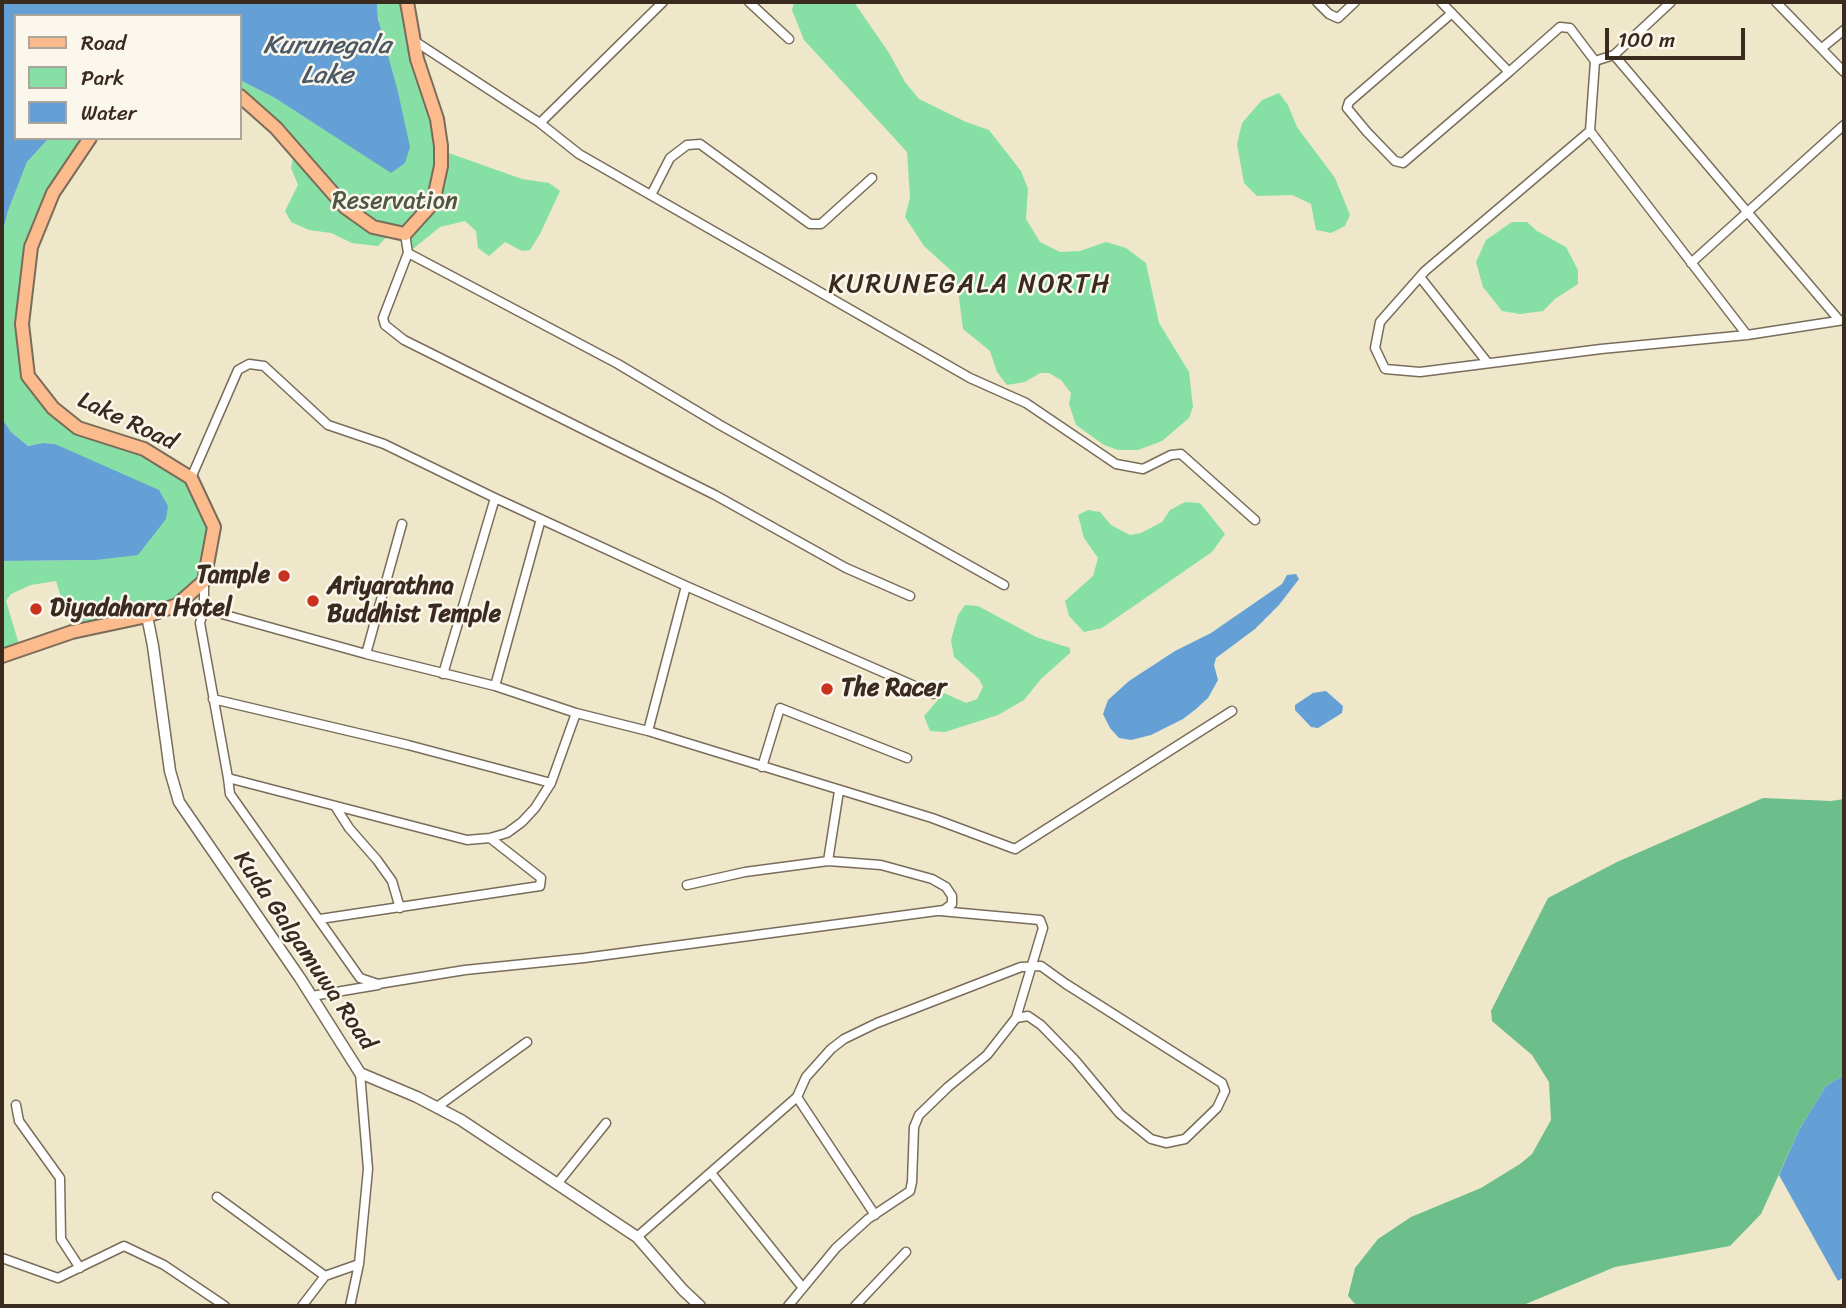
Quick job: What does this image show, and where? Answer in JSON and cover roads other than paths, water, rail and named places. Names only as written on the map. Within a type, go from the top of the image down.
[{"type":"main road","points":[[242,98],[276,128],[345,207],[373,227],[405,234],[433,203],[441,166],[437,119],[417,59],[407,2]]},
{"type":"main road","name":"Lake Road","points":[[89,140],[53,194],[31,247],[22,324],[28,376],[52,408],[78,428],[144,449],[191,478],[214,527],[204,581]]},
{"type":"main road","points":[[2,656],[72,632],[147,616],[177,605],[204,581]]},
{"type":"street","points":[[540,123],[663,2]]},
{"type":"street","points":[[749,2],[789,39]]},
{"type":"street","points":[[1317,2],[1329,14],[1338,18],[1355,2]]},
{"type":"street","points":[[1441,2],[1509,72]]},
{"type":"street","points":[[1595,61],[1614,55],[1671,2]]},
{"type":"street","points":[[1776,2],[1844,72]]},
{"type":"street","points":[[1452,13],[1349,102],[1347,108],[1367,132],[1395,161],[1403,163],[1560,27],[1570,28],[1595,61],[1590,131],[1747,335]]},
{"type":"street","points":[[1822,48],[1844,30]]},
{"type":"street","points":[[413,40],[540,123],[579,154],[970,378],[1026,403],[1116,464],[1143,469],[1171,455],[1181,454],[1255,520]]},
{"type":"street","points":[[1614,55],[1842,320]]},
{"type":"street","points":[[1690,263],[1844,125]]},
{"type":"street","points":[[1590,131],[1420,277],[1380,322],[1375,348],[1385,369],[1420,372],[1487,362],[1747,335],[1842,320]]},
{"type":"street","points":[[651,194],[670,158],[687,145],[701,144],[810,224],[821,224],[872,178]]},
{"type":"street","points":[[405,234],[408,253],[383,318],[385,324],[404,340],[715,495],[846,568],[910,596]]},
{"type":"street","points":[[408,253],[618,364],[720,425],[1004,585]]},
{"type":"street","points":[[1420,277],[1487,362]]},
{"type":"street","points":[[191,478],[238,370],[249,364],[264,366],[328,425],[384,444],[686,586],[933,694]]},
{"type":"street","points":[[443,674],[495,498]]},
{"type":"street","points":[[495,687],[541,519]]},
{"type":"street","points":[[366,654],[402,524]]},
{"type":"street","points":[[204,581],[204,609],[200,623],[230,794],[359,978],[379,984],[388,983]]},
{"type":"street","points":[[648,731],[686,586]]},
{"type":"street","points":[[204,609],[648,731],[932,818],[1019,849],[1231,711]]},
{"type":"street","name":"Kuda Galgamuwa Road","points":[[147,616],[170,771],[179,802],[312,996],[360,1073],[461,1120],[637,1237],[700,1306]]},
{"type":"street","points":[[213,698],[551,783]]},
{"type":"street","points":[[762,766],[780,708],[907,758]]},
{"type":"street","points":[[228,778],[467,840],[490,838],[508,833],[522,822],[544,797],[576,713]]},
{"type":"street","points":[[828,861],[839,791]]},
{"type":"street","points":[[335,806],[349,828],[392,881],[400,908]]},
{"type":"street","points":[[320,919],[540,886],[541,878],[490,838]]},
{"type":"street","points":[[312,996],[465,970],[583,958],[944,910],[952,904],[952,896],[946,887],[932,879],[881,865],[828,861],[745,872],[687,885]]},
{"type":"street","points":[[788,1306],[836,1248],[909,1191],[912,1182],[914,1127],[919,1115],[987,1055],[1016,1018],[1044,928],[1040,920],[934,911]]},
{"type":"street","points":[[637,1237],[797,1097],[812,1071],[831,1049],[851,1035],[994,976],[1032,965],[1041,965],[1066,984],[1222,1083],[1225,1091],[1217,1108],[1185,1139],[1166,1143],[1151,1139],[1120,1114],[1075,1060],[1041,1025],[1028,1016],[1016,1018]]},
{"type":"street","points":[[437,1107],[527,1042]]},
{"type":"street","points":[[350,1306],[359,1264],[368,1169],[360,1073]]},
{"type":"street","points":[[797,1097],[875,1215]]},
{"type":"street","points":[[16,1105],[19,1121],[60,1178],[61,1239],[80,1268]]},
{"type":"street","points":[[557,1184],[606,1124]]},
{"type":"street","points":[[711,1173],[803,1288]]},
{"type":"street","points":[[217,1197],[325,1276]]},
{"type":"street","points":[[2,1258],[58,1279],[124,1245],[164,1265],[225,1306]]},
{"type":"street","points":[[855,1306],[906,1252]]},
{"type":"street","points":[[302,1306],[325,1276],[359,1264]]},
{"type":"street","points":[[205,1306],[212,1298]]},
{"type":"water","name":"Kurunegala Lake","points":[[2,2],[377,2],[378,19],[410,147],[405,163],[391,173],[275,98],[242,81],[242,14],[14,14],[14,140],[47,140],[27,162],[2,235]]},
{"type":"water","points":[[2,418],[11,432],[28,446],[55,444],[159,490],[168,506],[166,519],[138,555],[96,560],[2,561]]},
{"type":"water","points":[[1296,574],[1299,579],[1279,605],[1255,629],[1216,658],[1214,665],[1218,680],[1208,698],[1196,709],[1183,719],[1151,735],[1131,740],[1119,738],[1110,728],[1103,714],[1108,700],[1129,681],[1175,651],[1211,633],[1282,584],[1287,575]]},
{"type":"water","points":[[1326,691],[1343,706],[1342,713],[1318,728],[1311,727],[1295,710],[1295,705],[1313,693]]},
{"type":"water","points":[[1844,1075],[1844,1277],[1838,1281],[1779,1175],[1799,1130],[1826,1086]]},
{"type":"place","name":"Tample","points":[[284,576]]},
{"type":"place","name":"Ariyarathna Buddhist Temple","points":[[313,601]]},
{"type":"place","name":"Diyadahara Hotel","points":[[36,609]]},
{"type":"place","name":"The Racer","points":[[827,689]]},
{"type":"district","name":"KURUNEGALA NORTH","points":[[970,285]]},
{"type":"park label","name":"Reservation","points":[[395,202]]}]
